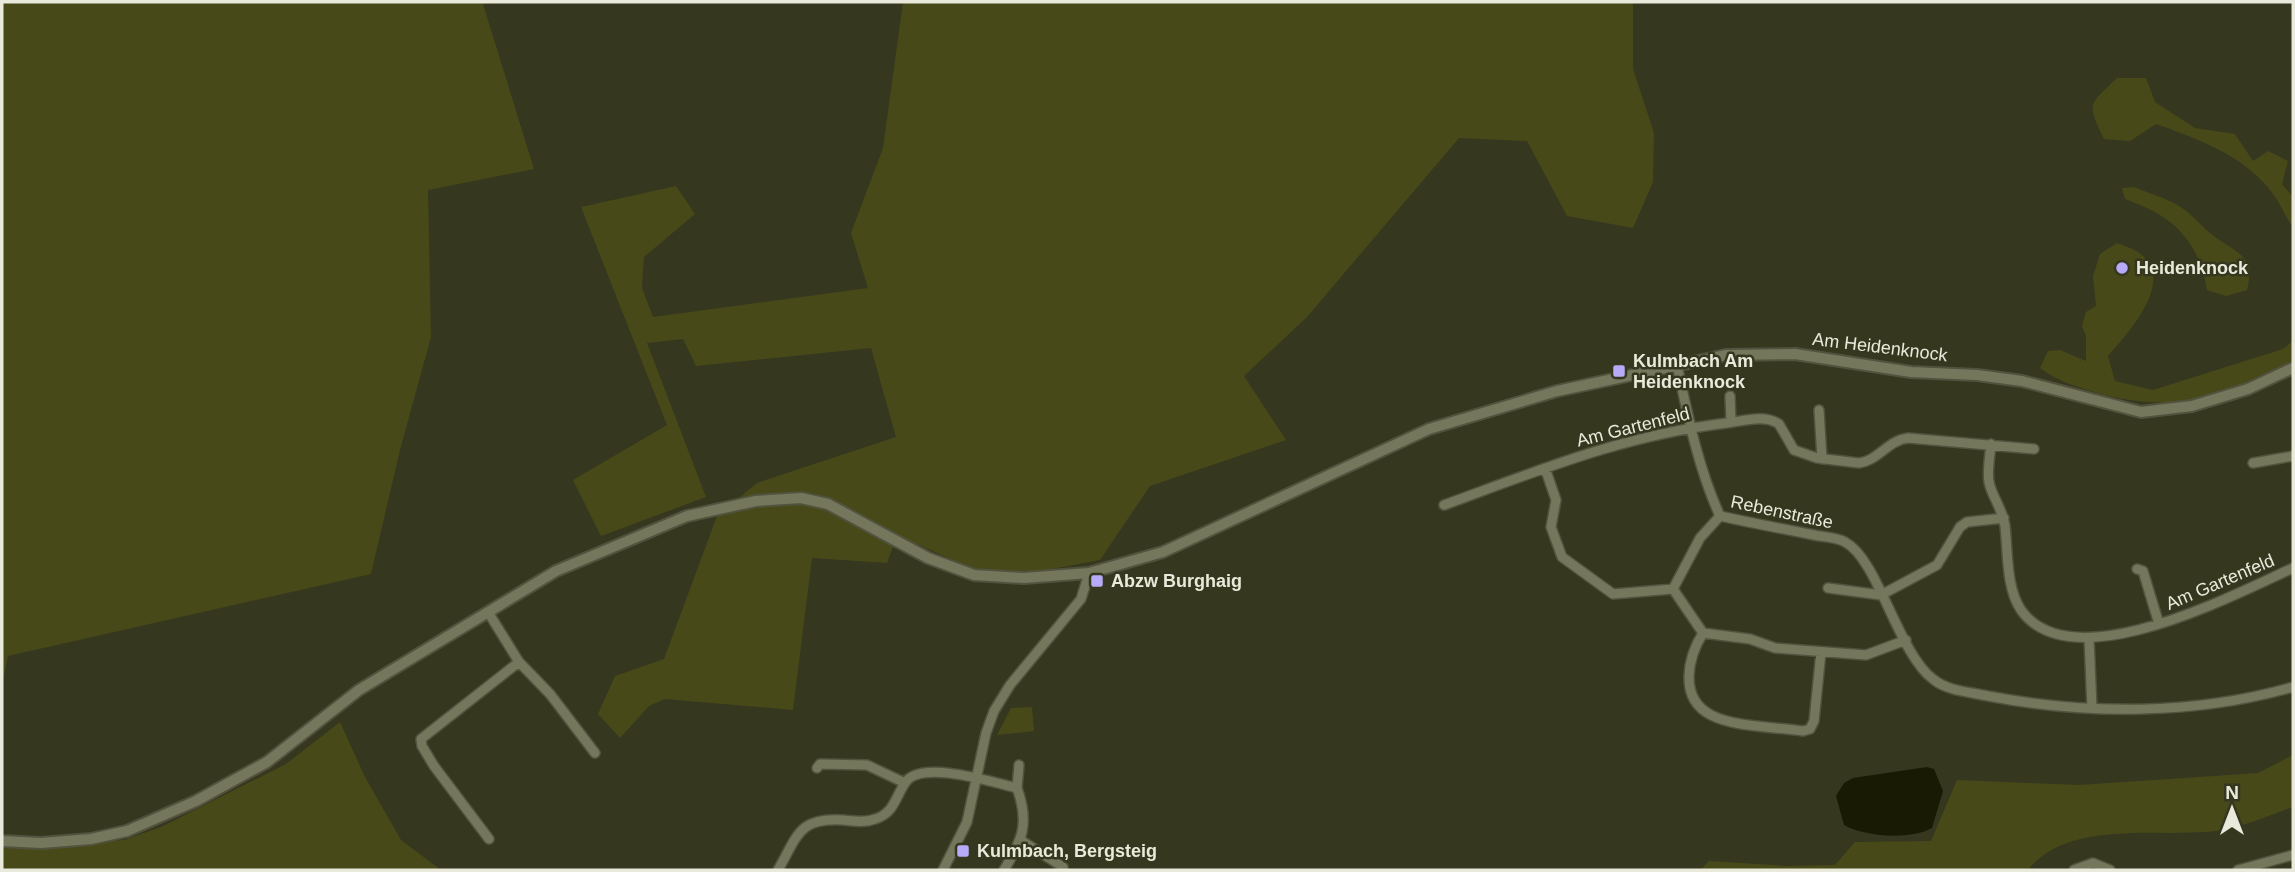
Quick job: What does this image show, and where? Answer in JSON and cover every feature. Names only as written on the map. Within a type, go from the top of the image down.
[{"type":"street","name":"Am Heidenknock","points":[[2,841],[41,843],[91,839],[127,831],[196,801],[267,762],[359,690],[556,571],[687,516],[756,501],[801,498],[828,504],[928,558],[974,575],[1024,578],[1089,573],[1163,552],[1375,452],[1458,420],[1557,391],[1745,353],[1795,354],[1911,372],[1977,374],[2022,382],[2141,412],[2192,406],[2248,389],[2293,368]]},
{"type":"street","name":"Rebenstraße","points":[[1677,365],[1690,427],[1709,490],[1720,516],[1845,541],[1865,564],[1924,672],[1948,687],[2032,704],[2092,708],[2159,708],[2233,701],[2293,687]]},
{"type":"street","points":[[1730,396],[1731,422]]},
{"type":"street","points":[[1819,410],[1822,459]]},
{"type":"street","name":"Am Gartenfeld","points":[[1444,505],[1611,444],[1690,427],[1731,422],[1774,420],[1783,429],[1794,450],[1822,459],[1867,462],[1895,442],[1908,438],[2034,449]]},
{"type":"street","name":"Am Gartenfeld","points":[[1991,444],[1989,482],[2004,518],[2012,589],[2019,607],[2043,629],[2064,637],[2089,639],[2159,624],[2293,568]]},
{"type":"street","points":[[2253,463],[2293,456]]},
{"type":"street","points":[[1545,468],[1556,500],[1552,527],[1562,557],[1613,594],[1672,589]]},
{"type":"street","points":[[1672,589],[1700,538],[1720,516]]},
{"type":"street","points":[[1828,588],[1881,595],[1937,565],[1960,527],[1967,522],[2004,518]]},
{"type":"street","name":"Am Gartenfeld","points":[[2137,569],[2143,571],[2159,624]]},
{"type":"street","points":[[943,870],[967,822],[986,733],[994,711],[1010,685],[1081,599],[1089,573]]},
{"type":"street","points":[[1672,589],[1703,633],[1750,639],[1775,648],[1873,654],[1906,640]]},
{"type":"street","points":[[488,612],[519,662],[550,694],[595,753]]},
{"type":"street","points":[[1703,633],[1691,656],[1688,677],[1691,689],[1704,710],[1723,720],[1803,731],[1810,729],[1814,721],[1821,652]]},
{"type":"street","points":[[2089,639],[2093,676],[2092,708]]},
{"type":"street","points":[[489,839],[453,786],[434,766],[421,739],[519,662]]},
{"type":"street","points":[[817,768],[820,764],[867,765],[905,783]]},
{"type":"street","points":[[1004,870],[1022,841],[1021,797],[1017,788],[1019,765]]},
{"type":"street","points":[[778,870],[798,835],[808,824],[825,819],[867,822],[889,813],[905,783],[915,773],[930,770],[1017,788]]},
{"type":"street","points":[[1022,841],[1063,867],[1063,870]]},
{"type":"street","points":[[2238,870],[2293,855]]},
{"type":"street","points":[[2074,870],[2093,863],[2110,870]]},
{"type":"shaded area","points":[[2,2],[492,2],[483,4],[534,169],[428,190],[431,337],[400,450],[371,574],[8,656],[2,685]]},
{"type":"shaded area","points":[[903,2],[1633,2],[1633,69],[1654,133],[1653,182],[1633,228],[1567,216],[1527,141],[1459,138],[1307,317],[1244,376],[1286,440],[1150,486],[1100,560],[1031,573],[977,571],[897,535],[887,563],[812,558],[793,710],[665,699],[649,706],[620,738],[598,714],[615,676],[664,659],[717,516],[757,483],[896,437],[871,348],[696,366],[683,339],[647,343],[706,497],[601,536],[573,480],[667,425],[581,207],[676,186],[695,214],[644,257],[642,288],[653,317],[868,288],[851,233],[883,148]]},
{"type":"shaded area","points":[[2117,78],[2146,78],[2155,102],[2195,128],[2235,134],[2253,161],[2268,151],[2288,161],[2282,184],[2293,197],[2293,227],[2276,198],[2262,181],[2220,150],[2156,124],[2130,141],[2104,139],[2094,118],[2093,105]]},
{"type":"shaded area","points":[[2134,187],[2179,206],[2237,252],[2247,262],[2247,290],[2226,296],[2207,290],[2197,257],[2181,232],[2157,213],[2125,199],[2122,188]]},
{"type":"shaded area","points":[[2117,243],[2138,252],[2149,263],[2153,277],[2152,291],[2146,306],[2108,356],[2115,381],[2153,390],[2283,349],[2293,341],[2293,369],[2220,395],[2196,400],[2147,402],[2094,392],[2060,380],[2040,368],[2048,351],[2060,350],[2086,361],[2086,336],[2082,326],[2086,312],[2096,306],[2093,276],[2100,254]]},
{"type":"shaded area","points":[[1032,707],[1034,731],[997,735],[1011,708]]},
{"type":"shaded area","points":[[340,722],[365,777],[401,840],[441,870],[2,870],[2,848],[124,840],[161,827],[286,764]]},
{"type":"shaded area","points":[[2293,755],[2293,807],[2216,831],[2090,837],[2066,843],[2045,854],[2028,870],[1700,870],[1709,861],[1786,866],[1835,865],[1855,842],[1931,841],[1957,780],[2079,785],[2258,773]]},
{"type":"shaded area","points":[[1927,767],[1934,769],[1943,791],[1932,828],[1912,834],[1888,836],[1844,825],[1836,796],[1844,783],[1853,778]]},
{"type":"place","name":"Heidenknock","points":[[2122,268]]},
{"type":"place","name":"Kulmbach Am Heidenknock","points":[[1619,371]]},
{"type":"place","name":"Abzw Burghaig","points":[[1097,581]]},
{"type":"place","name":"Kulmbach, Bergsteig","points":[[963,851]]}]
